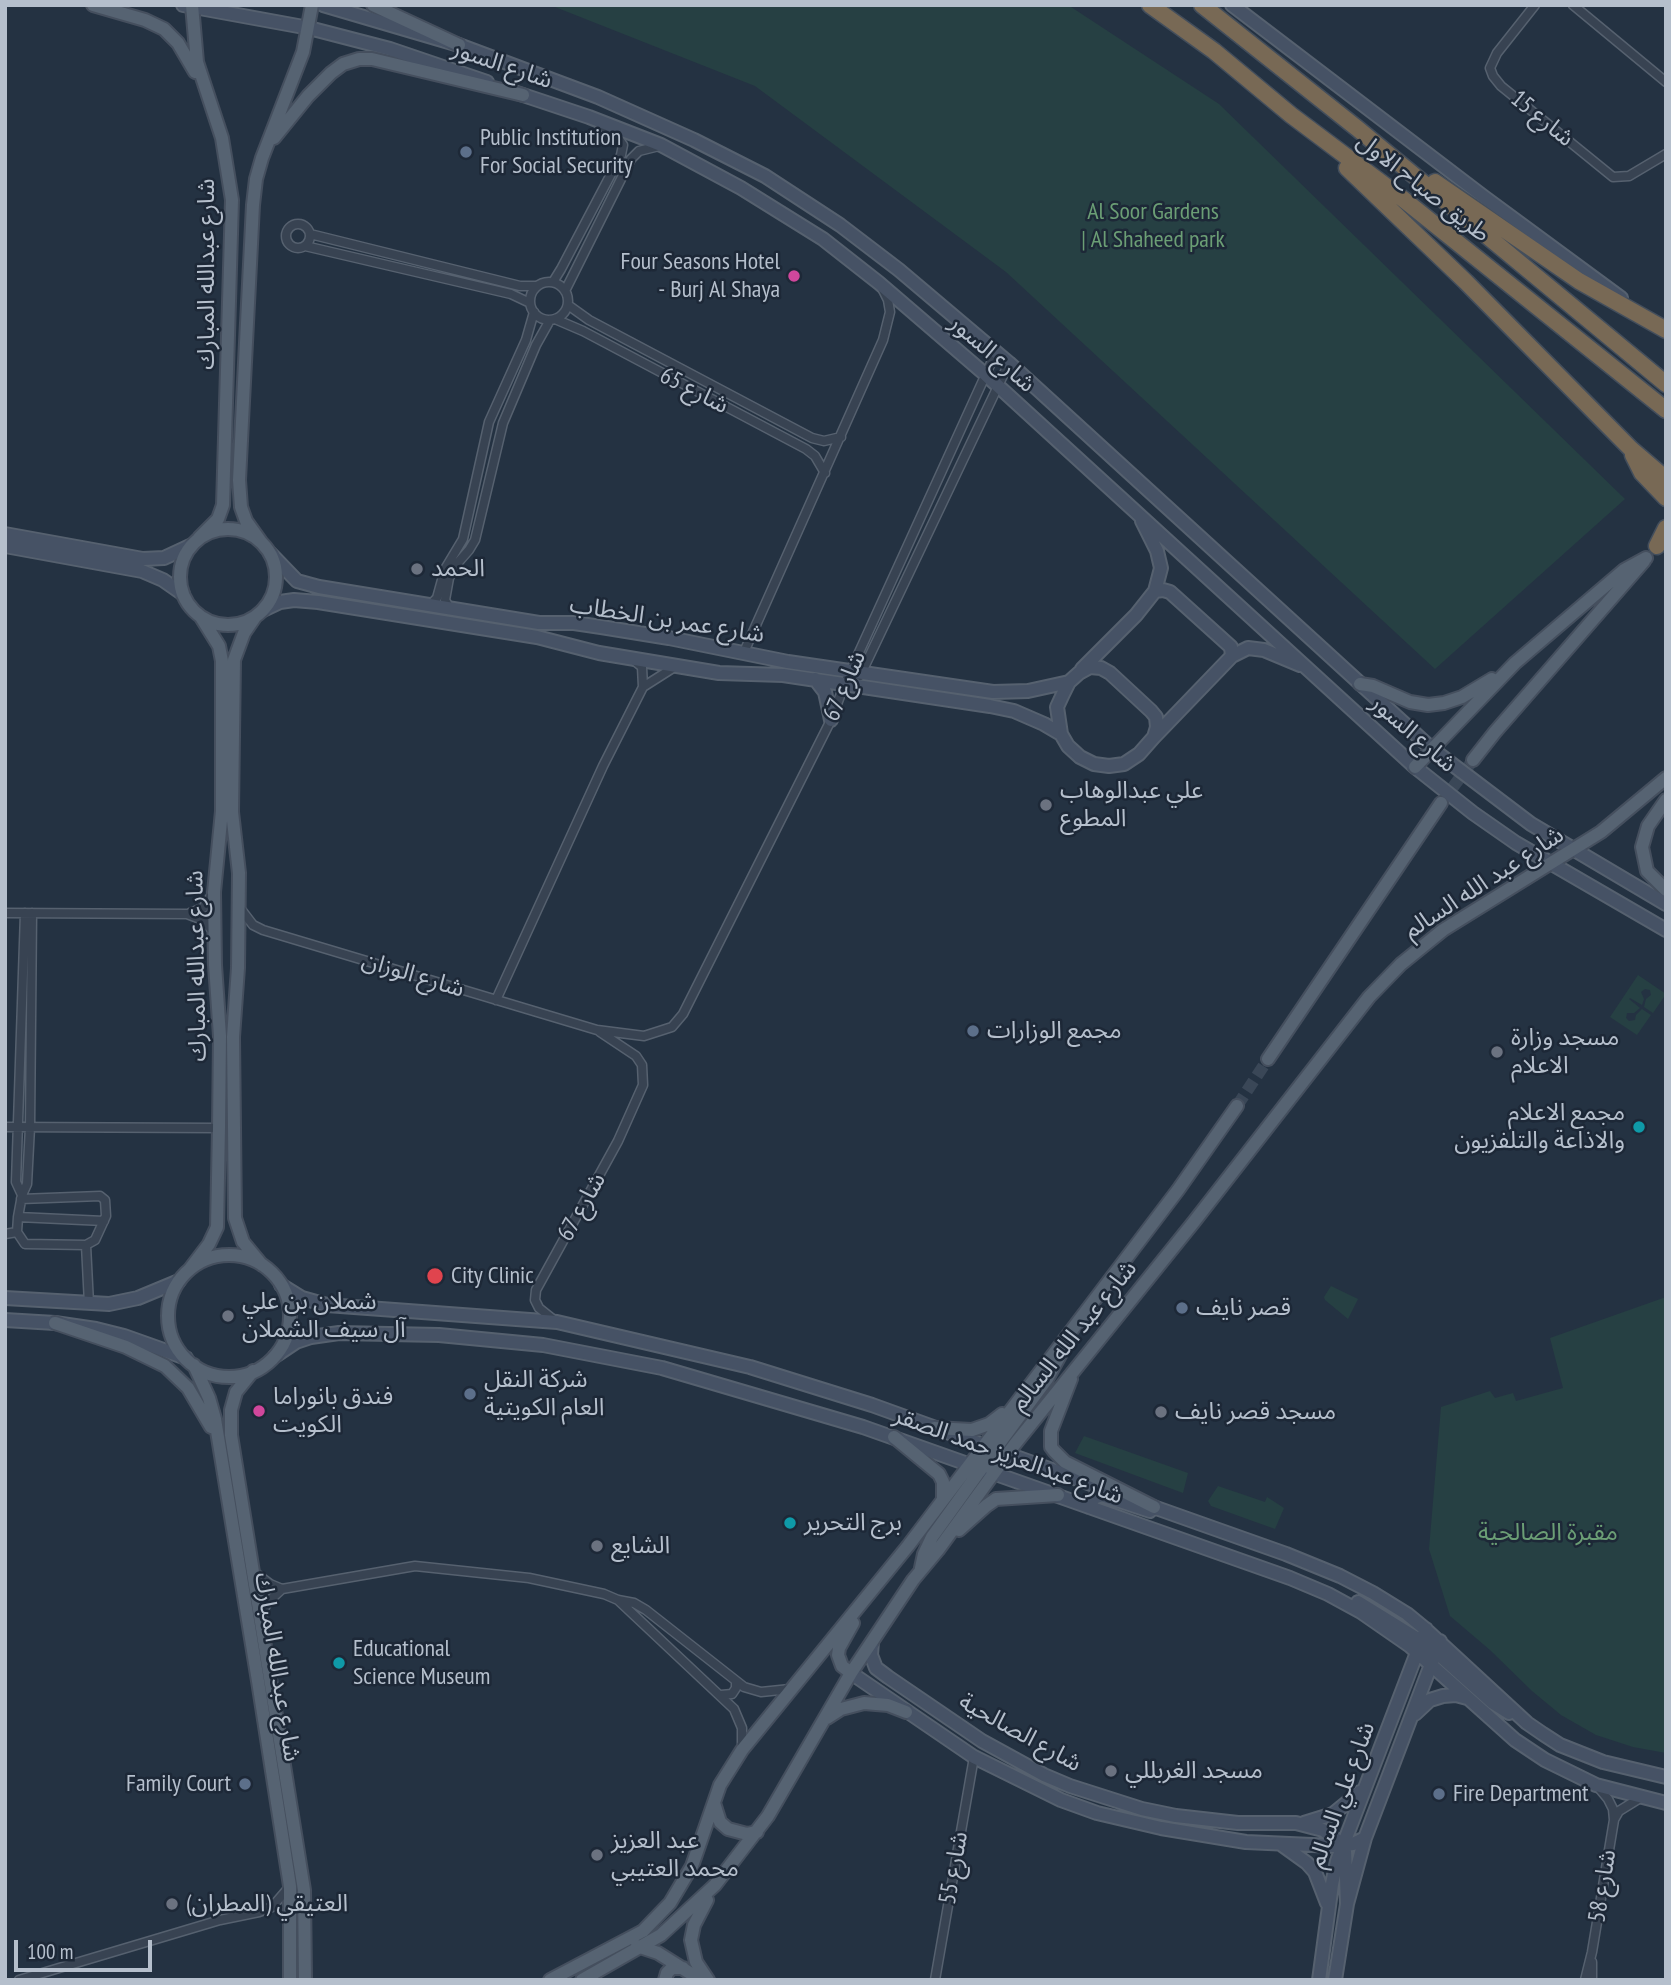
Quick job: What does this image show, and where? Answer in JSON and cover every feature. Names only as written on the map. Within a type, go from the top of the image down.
[{"type":"highway","name":"طريق صباح الاول","points":[[1150,5],[1214,51],[1291,115],[1403,199],[1666,410]]},
{"type":"highway","name":"طريق صباح الاول","points":[[1202,5],[1358,129],[1666,384]]},
{"type":"highway","points":[[1291,115],[1466,282],[1631,449],[1666,479]]},
{"type":"highway","points":[[1358,129],[1579,281],[1665,330]]},
{"type":"highway","points":[[1631,449],[1642,473],[1666,498]]},
{"type":"highway","points":[[1656,547],[1666,528]]},
{"type":"main road","points":[[93,5],[145,20],[164,29],[178,43],[207,96]]},
{"type":"main road","name":"شارع عبدالله المبارك","points":[[261,542],[246,521],[241,507],[239,480],[253,205],[256,179],[265,149],[296,75],[309,28],[312,5]]},
{"type":"main road","name":"شارع السور","points":[[323,5],[459,46],[598,97],[694,140],[765,176],[841,225],[1009,363],[1432,749],[1489,794],[1572,850],[1666,904]]},
{"type":"main road","points":[[373,5],[459,46]]},
{"type":"main road","name":"طريق صباح الاول","points":[[1232,5],[1484,197],[1665,330]]},
{"type":"main road","name":"شارع عبدالله المبارك","points":[[189,6],[195,51],[224,149],[231,212],[223,505],[218,519],[196,542]]},
{"type":"main road","name":"شارع السور","points":[[189,6],[309,28],[390,49],[589,117],[662,145],[741,188],[823,239],[879,282],[986,375],[1415,767],[1473,813],[1550,863],[1666,930]]},
{"type":"main road","points":[[265,149],[319,84],[338,67],[352,60],[372,59],[523,95]]},
{"type":"main road","points":[[1139,514],[1157,551],[1161,568],[1155,591],[1136,615],[1074,678],[1057,707],[1060,734],[1068,746],[1080,757],[1094,764],[1124,764],[1139,754],[1232,656],[1248,648],[1264,650],[1307,668]]},
{"type":"main road","points":[[5,534],[143,559],[164,558],[214,531],[231,529],[247,533],[261,542],[270,553],[275,567],[276,583],[272,597],[259,614],[242,623],[228,625],[201,617],[190,607],[180,582],[181,567],[196,542]]},
{"type":"main road","points":[[5,545],[142,571],[163,580],[183,594]]},
{"type":"main road","points":[[1415,767],[1515,663],[1624,569],[1656,547]]},
{"type":"main road","points":[[1473,760],[1656,547]]},
{"type":"main road","name":"شارع عمر بن الخطاب","points":[[270,553],[297,581],[319,587],[539,623],[574,623],[601,627],[744,652],[1025,715],[1060,734]]},
{"type":"main road","points":[[1155,591],[1170,592],[1231,647],[1232,656]]},
{"type":"main road","name":"شارع عمر بن الخطاب","points":[[259,614],[280,602],[318,602],[537,637],[599,653],[719,673],[783,674],[816,679],[853,678],[993,692],[1027,691],[1074,678]]},
{"type":"main road","name":"شارع عبدالله المبارك","points":[[259,614],[241,640],[234,660],[232,812],[239,865],[239,906],[233,1037],[235,1219],[243,1242],[262,1265]]},
{"type":"main road","name":"شارع عبدالله المبارك","points":[[190,1269],[209,1244],[217,1227],[219,1128],[220,1036],[215,981],[214,892],[222,811],[222,661],[219,646],[201,617]]},
{"type":"main road","points":[[599,653],[591,645],[590,639],[595,629],[601,627]]},
{"type":"main road","points":[[719,673],[728,667],[729,662],[726,651],[721,648]]},
{"type":"main road","points":[[1360,684],[1373,686],[1416,704],[1438,704],[1462,697],[1515,663]]},
{"type":"main road","points":[[1074,678],[1090,667],[1101,668],[1110,673],[1152,711],[1157,727],[1154,737]]},
{"type":"main road","points":[[816,679],[825,692],[831,720]]},
{"type":"main road","points":[[1025,715],[1030,703],[1027,691]]},
{"type":"main road","name":"شارع عبد الله السالم","points":[[550,1980],[619,1945],[657,1919],[683,1884],[692,1866],[720,1785],[742,1749],[908,1546],[943,1499],[982,1468],[1006,1455],[1193,1223],[1369,997],[1401,964],[1443,930],[1601,832],[1666,778]]},
{"type":"main road","points":[[1666,800],[1645,831],[1642,852],[1647,871],[1666,890]]},
{"type":"main road","name":"شارع عبد الله السالم","points":[[1268,1059],[1441,803]]},
{"type":"main road","points":[[215,865],[221,859],[229,858],[239,865]]},
{"type":"main road","points":[[215,981],[226,988],[237,982]]},
{"type":"main road","name":"شارع عبد الله السالم","points":[[582,1980],[642,1947],[672,1926],[715,1885],[757,1832],[792,1778],[851,1673],[921,1570],[939,1550],[982,1468],[988,1448],[1033,1381],[1178,1190],[1237,1106]]},
{"type":"main road","points":[[5,1320],[55,1323],[124,1336],[190,1361],[219,1376],[235,1376],[253,1371],[275,1356],[289,1325],[288,1302],[281,1285],[262,1265],[247,1258],[229,1255],[206,1259],[190,1269],[179,1281],[171,1296],[168,1320],[172,1337],[190,1361]]},
{"type":"main road","points":[[5,1298],[109,1304],[138,1298],[179,1281]]},
{"type":"main road","name":"شارع عبدالعزيز حمد الصقر","points":[[281,1285],[302,1298],[327,1305],[557,1322],[764,1371],[872,1405],[1340,1576],[1385,1600],[1420,1642]]},
{"type":"main road","points":[[55,1323],[127,1347],[170,1370],[183,1381],[198,1402],[221,1451]]},
{"type":"main road","points":[[921,1570],[924,1554],[932,1537],[988,1461],[988,1448],[1054,1369],[1069,1333]]},
{"type":"main road","name":"شارع عبدالعزيز حمد الصقر","points":[[275,1356],[296,1342],[311,1337],[339,1334],[439,1335],[543,1345],[662,1368],[753,1393],[894,1437],[1290,1578],[1328,1594],[1346,1595],[1437,1650],[1527,1723],[1560,1745],[1604,1762],[1666,1777]]},
{"type":"main road","name":"شارع عبدالله المبارك","points":[[190,1361],[209,1398],[221,1451],[290,1886],[290,1980]]},
{"type":"main road","points":[[1078,1364],[1052,1426],[1052,1447],[1065,1462],[1154,1507]]},
{"type":"main road","name":"شارع عبدالله المبارك","points":[[253,1371],[236,1392],[230,1418],[231,1434],[304,1890],[305,1980]]},
{"type":"main road","points":[[934,1428],[968,1431],[989,1424],[1033,1381]]},
{"type":"main road","points":[[894,1437],[939,1474],[943,1482],[943,1499]]},
{"type":"main road","points":[[939,1550],[994,1500],[1058,1495]]},
{"type":"main road","points":[[1089,1507],[1094,1498],[1102,1495],[1175,1520],[1198,1522]]},
{"type":"main road","points":[[851,1673],[839,1661],[839,1648],[908,1546]]},
{"type":"main road","name":"شارع الصالحية","points":[[872,1642],[871,1655],[876,1668],[982,1741],[1044,1775],[1101,1797],[1176,1816],[1238,1823],[1296,1823],[1322,1830],[1342,1845]]},
{"type":"main road","points":[[1420,1642],[1425,1647],[1437,1650]]},
{"type":"main road","name":"شارع علي السالم","points":[[1319,1980],[1329,1907],[1342,1845],[1382,1748],[1420,1642]]},
{"type":"main road","name":"شارع عبدالعزيز حمد الصقر","points":[[1437,1650],[1469,1698],[1515,1740],[1545,1760],[1596,1785],[1666,1803]]},
{"type":"main road","name":"شارع علي السالم","points":[[1335,1980],[1347,1904],[1365,1838],[1437,1650]]},
{"type":"main road","name":"شارع الصالحية","points":[[851,1673],[974,1757],[1041,1791],[1097,1813],[1161,1828],[1246,1842],[1342,1845],[1365,1838]]},
{"type":"main road","points":[[1410,1720],[1430,1700],[1456,1695],[1469,1698]]},
{"type":"main road","points":[[822,1723],[841,1709],[864,1703],[888,1705],[906,1712]]},
{"type":"main road","points":[[1382,1748],[1397,1754]]},
{"type":"main road","points":[[974,1757],[987,1750],[1044,1775]]},
{"type":"main road","points":[[1296,1823],[1319,1820],[1333,1814],[1363,1790]]},
{"type":"main road","points":[[714,1803],[716,1813],[728,1829],[747,1834],[757,1832]]},
{"type":"main road","points":[[1278,1843],[1307,1863],[1315,1872],[1329,1907]]},
{"type":"main road","points":[[1342,1845],[1346,1858],[1347,1904]]},
{"type":"main road","points":[[708,1980],[696,1962],[691,1940],[700,1912],[715,1885]]},
{"type":"main road","points":[[281,1980],[291,1945]]},
{"type":"main road","points":[[619,1945],[642,1947],[658,1953],[701,1980]]},
{"type":"main road","points":[[306,1950],[311,1980]]},
{"type":"main road","points":[[665,1980],[672,1968],[683,1968]]},
{"type":"street","name":"شارع 15","points":[[1535,5],[1493,60],[1490,68],[1501,86],[1613,177],[1629,176],[1666,154]]},
{"type":"street","points":[[1573,5],[1666,82]]},
{"type":"street","points":[[552,282],[561,270],[621,155],[623,145],[616,135],[589,117]]},
{"type":"street","points":[[536,286],[530,297],[534,312],[541,318],[552,319],[563,314],[568,305],[565,291],[631,159],[639,151],[662,145]]},
{"type":"street","points":[[304,246],[309,241],[310,234],[306,227],[292,225],[287,231],[286,239],[290,246],[304,246],[511,294],[530,303]]},
{"type":"street","points":[[310,234],[520,286],[552,282],[565,291]]},
{"type":"street","points":[[744,652],[888,327],[888,300],[879,282]]},
{"type":"street","name":"شارع 65","points":[[568,305],[589,320],[812,438],[824,441],[841,437]]},
{"type":"street","points":[[430,605],[437,598],[445,569],[463,539],[489,422],[526,340],[534,312]]},
{"type":"street","points":[[450,609],[445,600],[449,578],[475,540],[503,423],[536,345],[552,319]]},
{"type":"street","name":"شارع 65","points":[[552,319],[583,331],[806,449],[815,456],[825,473]]},
{"type":"street","name":"شارع 67","points":[[853,678],[996,352]]},
{"type":"street","name":"شارع 67","points":[[683,1014],[1009,363]]},
{"type":"street","points":[[496,1000],[603,766],[643,687],[642,667],[630,658]]},
{"type":"street","points":[[643,687],[677,666]]},
{"type":"street","points":[[187,914],[203,908],[214,892]]},
{"type":"street","name":"شارع الوزان","points":[[239,906],[253,925],[263,930],[597,1030],[644,1036],[672,1027],[683,1014]]},
{"type":"street","points":[[5,912],[187,914],[203,920],[214,933]]},
{"type":"street","points":[[21,1197],[16,1182],[28,913]]},
{"type":"street","points":[[21,1197],[100,1196],[105,1200],[106,1216],[95,1240],[86,1245],[24,1244],[18,1232],[21,1197],[27,1184],[30,1127],[28,913]]},
{"type":"street","name":"شارع الوزان","points":[[597,1030],[636,1056],[642,1065],[643,1085]]},
{"type":"street","name":"شارع 67","points":[[557,1322],[539,1308],[535,1300],[536,1290],[618,1141],[643,1085]]},
{"type":"street","points":[[5,1127],[219,1128]]},
{"type":"street","points":[[18,1217],[104,1221]]},
{"type":"street","points":[[5,1234],[18,1232]]},
{"type":"street","points":[[86,1245],[89,1304]]},
{"type":"street","points":[[254,1572],[282,1589],[422,1566],[529,1578],[604,1594],[618,1601],[734,1709],[743,1728],[742,1749]]},
{"type":"street","points":[[261,1614],[268,1602],[282,1589]]},
{"type":"street","points":[[618,1601],[634,1603],[646,1610],[752,1691],[791,1689]]},
{"type":"street","points":[[721,1695],[733,1694],[736,1681]]},
{"type":"street","name":"شارع 55","points":[[935,1980],[974,1757]]},
{"type":"street","name":"شارع 58","points":[[1585,1980],[1614,1820],[1614,1809],[1596,1785]]},
{"type":"street","name":"شارع 58","points":[[1614,1820],[1619,1811],[1640,1798]]},
{"type":"street","points":[[19,1980],[220,1920],[259,1912],[272,1907],[290,1886]]},
{"type":"street","name":"شارع 58","points":[[1592,1952],[1592,1980]]},
{"type":"green space","name":"Al Soor Gardens | Al Shaheed park","points":[[550,5],[1068,5],[1219,104],[1625,499],[1435,669],[1006,272],[755,86]]},
{"type":"green space","points":[[1638,975],[1666,994],[1653,1013],[1644,1007],[1646,999],[1651,995],[1650,990],[1641,992],[1644,999],[1642,1005],[1629,999],[1640,1008],[1634,1013],[1627,1013],[1626,1018],[1629,1021],[1635,1020],[1642,1009],[1651,1015],[1637,1035],[1610,1017]]},
{"type":"green space","points":[[1331,1286],[1358,1299],[1348,1319],[1325,1300],[1324,1297]]},
{"type":"green space","name":"مقبرة الصالحية","points":[[1666,1297],[1666,1753],[1633,1747],[1596,1735],[1561,1715],[1532,1691],[1450,1616],[1429,1549],[1441,1407],[1490,1391],[1495,1398],[1513,1393],[1516,1401],[1563,1388],[1550,1338]]},
{"type":"green space","points":[[1084,1436],[1188,1473],[1183,1493],[1075,1453]]},
{"type":"green space","points":[[1218,1486],[1265,1502],[1267,1497],[1284,1508],[1275,1529],[1211,1506],[1208,1501]]},
{"type":"tunnel","points":[[1442,802],[1473,760]]},
{"type":"tunnel","points":[[1237,1106],[1268,1059]]},
{"type":"place","name":"Public Institution For Social Security","points":[[466,152]]},
{"type":"place","name":"Four Seasons Hotel - Burj Al Shaya","points":[[794,276]]},
{"type":"place","name":"الحمد","points":[[417,569]]},
{"type":"place","name":"علي عبدالوهاب المطوع","points":[[1046,805]]},
{"type":"place","name":"مجمع الوزارات","points":[[973,1031]]},
{"type":"place","name":"مسجد وزارة الاعلام","points":[[1497,1052]]},
{"type":"place","name":"مجمع الاعلام والاذاعة والتلفزيون","points":[[1639,1127]]},
{"type":"place","name":"City Clinic","points":[[435,1276]]},
{"type":"place","name":"قصر نايف","points":[[1182,1308]]},
{"type":"place","name":"شملان بن علي آل سيف الشملان","points":[[228,1316]]},
{"type":"place","name":"شركة النقل العام الكويتية","points":[[470,1394]]},
{"type":"place","name":"فندق بانوراما الكويت","points":[[259,1411]]},
{"type":"place","name":"مسجد قصر نايف","points":[[1161,1412]]},
{"type":"place","name":"برج التحرير","points":[[790,1523]]},
{"type":"place","name":"الشايع","points":[[597,1546]]},
{"type":"place","name":"Educational Science Museum","points":[[339,1663]]},
{"type":"place","name":"مسجد الغربللي","points":[[1111,1771]]},
{"type":"place","name":"Family Court","points":[[245,1784]]},
{"type":"place","name":"Fire Department","points":[[1439,1794]]},
{"type":"place","name":"عبد العزيز محمد العتيبي","points":[[597,1855]]},
{"type":"place","name":"العتيقي (المطران)","points":[[172,1904]]}]
